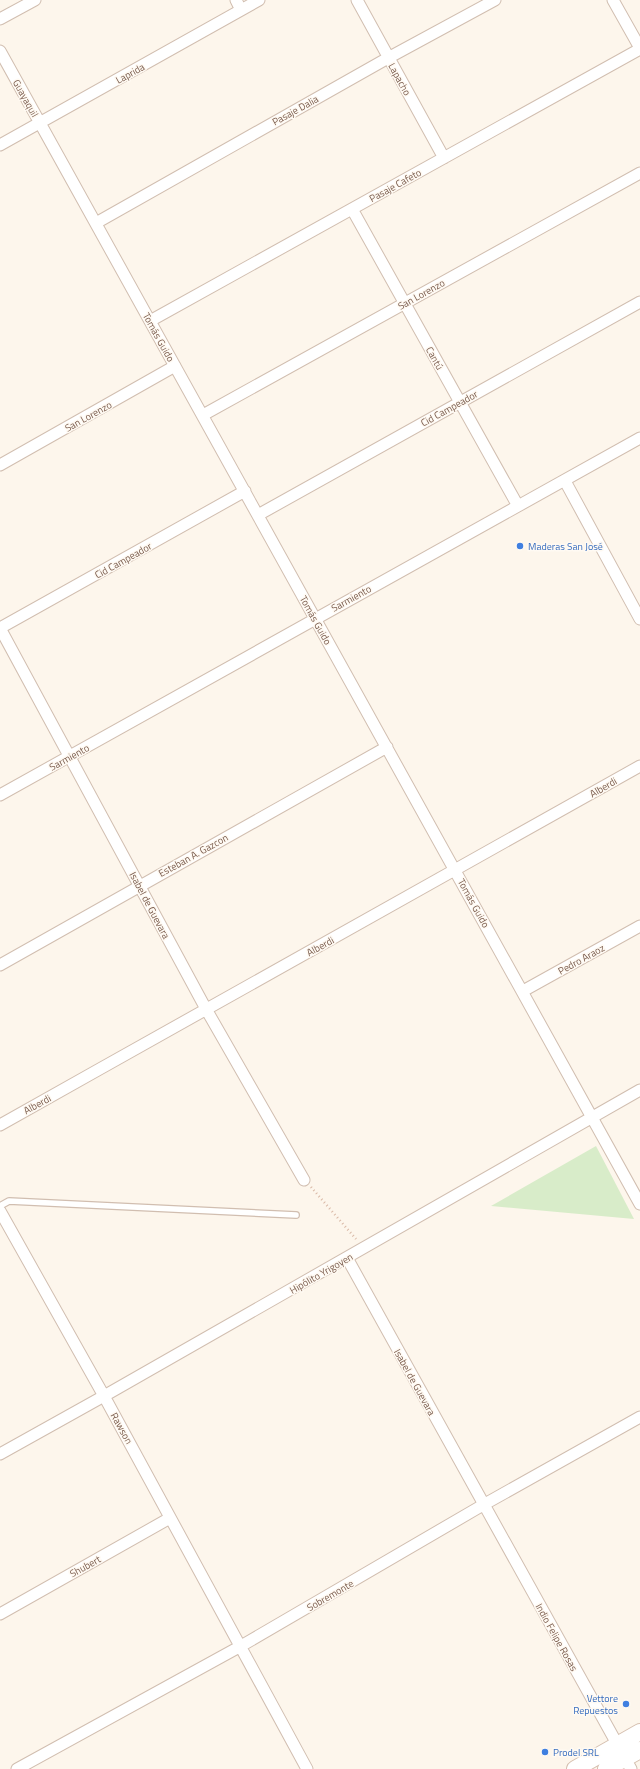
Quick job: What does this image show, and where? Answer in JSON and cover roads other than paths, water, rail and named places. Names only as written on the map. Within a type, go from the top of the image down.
[{"type":"main road","points":[[575,1769],[625,1758],[640,1732]]},
{"type":"main road","points":[[606,1769],[640,1750]]},
{"type":"street","points":[[0,20],[35,0]]},
{"type":"street","points":[[236,0],[241,10]]},
{"type":"street","name":"Laprida","points":[[0,146],[260,0]]},
{"type":"street","name":"Lapacho","points":[[357,0],[444,158]]},
{"type":"street","name":"Pasaje Dalia","points":[[96,223],[388,58],[495,0]]},
{"type":"street","points":[[613,0],[640,48]]},
{"type":"street","name":"Pasaje Cafeto","points":[[150,321],[640,48]]},
{"type":"street","name":"Guayaquil","points":[[0,51],[40,123]]},
{"type":"street","name":"Tomás Guido","points":[[40,123],[640,1204]]},
{"type":"street","name":"San Lorenzo","points":[[203,415],[640,173]]},
{"type":"street","name":"Cantú","points":[[352,209],[518,506]]},
{"type":"street","name":"Cid Campeador","points":[[258,515],[640,302]]},
{"type":"street","name":"San Lorenzo","points":[[0,465],[176,366]]},
{"type":"street","name":"Sarmiento","points":[[0,795],[640,438]]},
{"type":"street","points":[[565,481],[640,619]]},
{"type":"street","name":"Cid Campeador","points":[[0,628],[245,491]]},
{"type":"street","name":"Isabel de Guevara","points":[[0,628],[206,1009],[304,1180]]},
{"type":"street","name":"Esteban A. Gazcon","points":[[0,965],[387,746]]},
{"type":"street","name":"Alberdi","points":[[0,1126],[206,1009],[456,871],[640,766]]},
{"type":"street","name":"Pedro Araoz","points":[[523,991],[640,926]]},
{"type":"street","name":"Hipólito Yrigoyen","points":[[0,1454],[640,1090]]},
{"type":"street","name":"Rawson","points":[[0,1211],[104,1396],[307,1769]]},
{"type":"street","name":"Isabel de Guevara","points":[[347,1258],[483,1505]]},
{"type":"street","name":"Sobremonte","points":[[17,1769],[241,1646],[483,1505],[640,1417]]},
{"type":"street","name":"Indio Felipe Rosas","points":[[483,1505],[625,1758]]},
{"type":"street","name":"Shubert","points":[[0,1614],[170,1518]]},
{"type":"lane","points":[[0,1206],[9,1201],[296,1215]]},
{"type":"place","name":"Maderas San José","points":[[520,546]]},
{"type":"place","name":"Vettore Repuestos","points":[[626,1704]]},
{"type":"place","name":"Prodel SRL","points":[[545,1752]]}]
